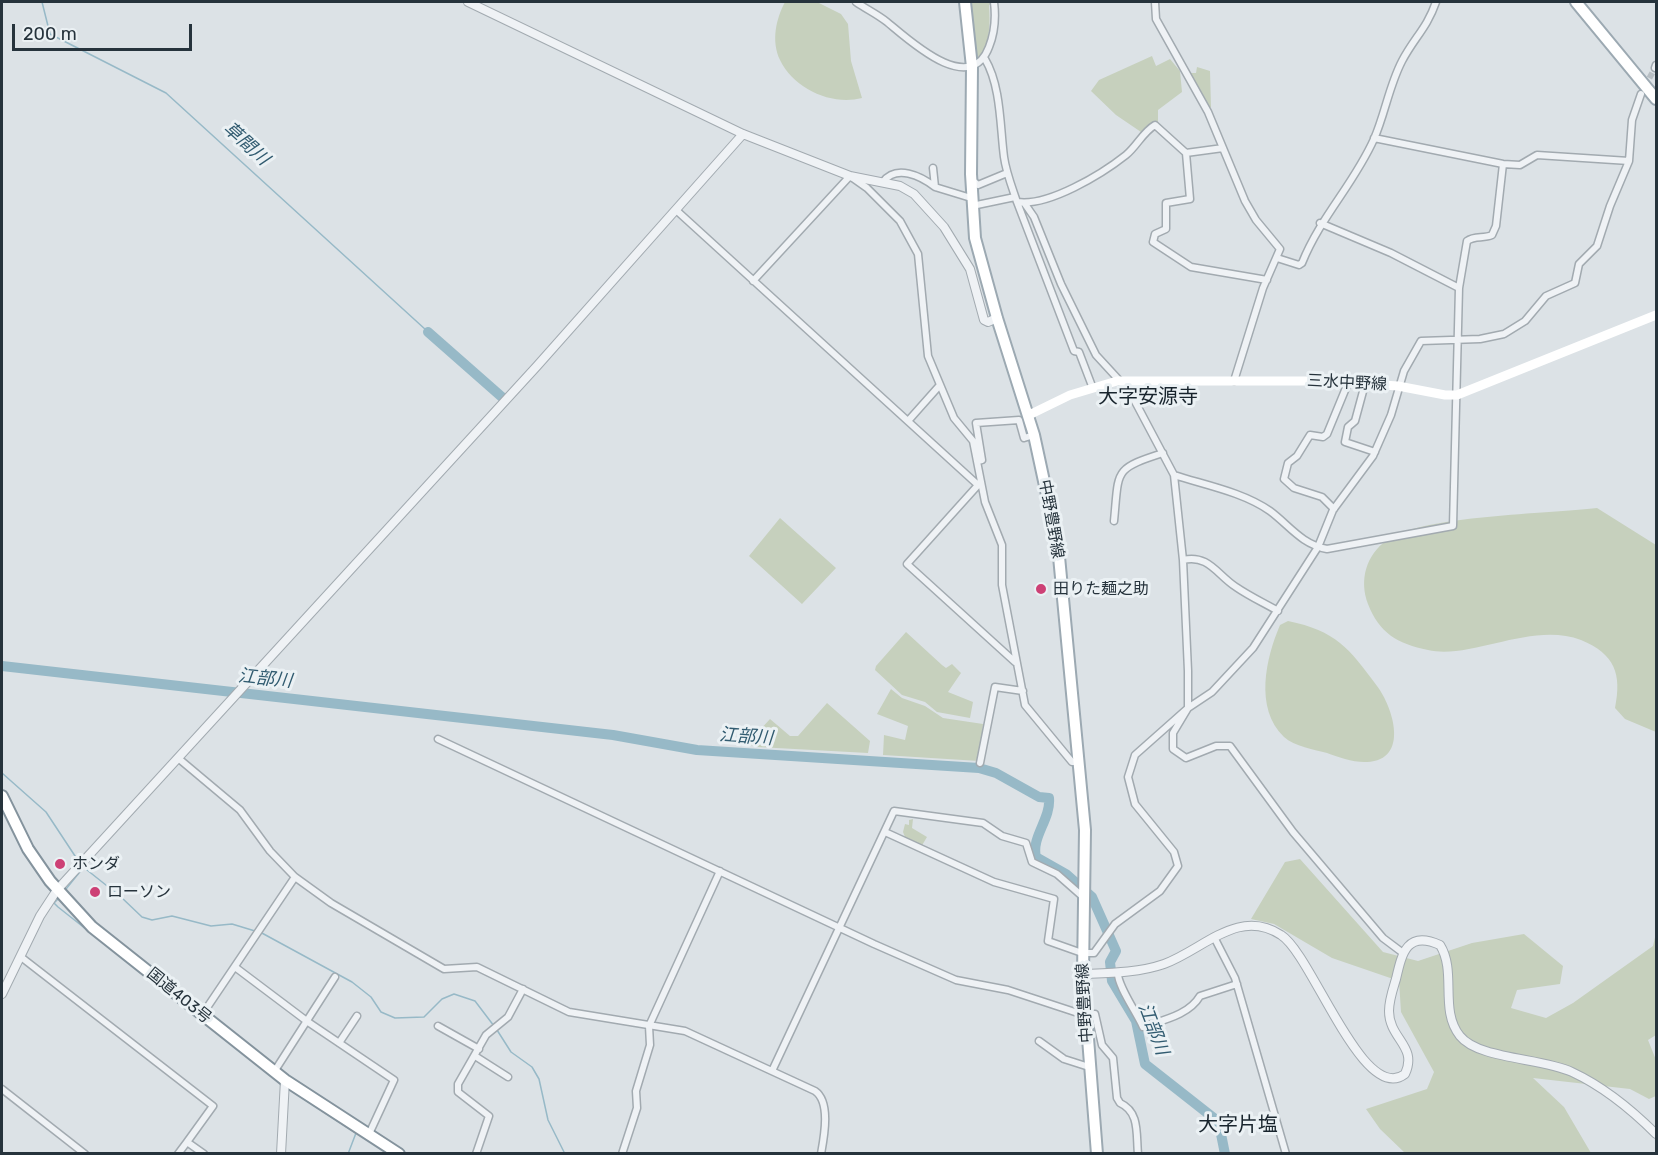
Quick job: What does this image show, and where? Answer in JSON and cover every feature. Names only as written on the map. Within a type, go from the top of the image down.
[{"type":"main road","name":"中野豊野線","points":[[964,2],[972,68],[971,178],[975,238],[996,318],[1029,415],[1058,546],[1081,762],[1085,830],[1082,896],[1084,1015],[1097,1154]]},
{"type":"main road","points":[[1576,2],[1656,99]]},
{"type":"main road","points":[[1621,54],[1656,87]]},
{"type":"main road","name":"三水中野線","points":[[1029,415],[1092,386],[1117,381],[1348,382],[1398,386],[1445,395],[1457,395],[1656,315]]},
{"type":"main road","name":"国道403号","points":[[2,796],[28,849],[57,890],[92,927],[274,1072],[399,1154]]},
{"type":"street","points":[[468,2],[743,134],[850,176],[900,186],[914,194],[944,227],[970,269],[984,320],[996,318]]},
{"type":"street","points":[[856,2],[886,21],[906,40],[940,60],[954,67],[972,68],[985,59],[993,38],[996,15],[994,2]]},
{"type":"street","points":[[1155,2],[1156,19],[1208,112],[1245,201],[1256,220],[1280,249],[1267,280],[1234,381]]},
{"type":"street","points":[[1277,258],[1299,265],[1302,263],[1320,223],[1346,189],[1374,138],[1398,70],[1407,52],[1426,26],[1436,2]]},
{"type":"street","points":[[985,59],[990,68],[999,114],[1007,173],[1074,351],[1080,352],[1092,386]]},
{"type":"street","points":[[885,831],[994,882],[1054,899],[1048,941],[1082,953],[1094,953],[1109,933],[1160,891],[1178,866],[1174,852],[1135,804],[1128,777],[1135,755],[1188,708],[1212,692],[1233,671],[1278,611],[1318,547],[1334,509],[1375,452],[1391,415],[1398,386],[1421,341],[1494,338],[1525,321],[1546,296],[1575,283],[1579,264],[1597,246],[1610,206],[1629,161],[1632,120],[1641,94]]},
{"type":"street","points":[[1025,204],[1068,190],[1110,166],[1128,154],[1149,128],[1155,125],[1186,153],[1190,199],[1166,203],[1166,229],[1155,234],[1153,242],[1191,267],[1267,280]]},
{"type":"street","points":[[2,994],[57,890],[743,134]]},
{"type":"street","points":[[1374,138],[1503,164],[1520,165],[1537,155],[1629,161]]},
{"type":"street","points":[[1186,153],[1223,148]]},
{"type":"street","points":[[1174,476],[1227,492],[1269,510],[1295,535],[1327,549],[1453,526],[1459,288],[1467,241],[1472,237],[1485,238],[1492,235],[1496,226],[1503,164]]},
{"type":"street","points":[[933,168],[935,187]]},
{"type":"street","points":[[883,182],[895,175],[911,173],[921,176],[935,187],[972,202],[1016,200],[1025,204],[1034,217],[1061,284],[1096,355],[1117,381],[1130,392],[1174,476],[1184,560],[1188,708],[1173,733],[1173,749],[1178,755],[1186,758],[1216,746],[1230,746],[1293,832],[1383,938],[1403,952]]},
{"type":"street","points":[[971,178],[978,184],[1007,173]]},
{"type":"street","points":[[753,281],[850,176]]},
{"type":"street","points":[[850,176],[867,188],[900,220],[918,254],[924,336],[928,356],[954,418],[973,441],[978,461],[979,483],[1002,545],[1002,585],[1025,705],[1072,762],[1081,762]]},
{"type":"street","points":[[676,210],[979,483]]},
{"type":"street","points":[[1320,223],[1391,253],[1459,288]]},
{"type":"street","points":[[1334,509],[1322,497],[1294,488],[1284,479],[1288,463],[1297,456],[1310,435],[1323,437],[1327,434],[1348,382]]},
{"type":"street","points":[[1365,384],[1355,421],[1348,427],[1345,442],[1375,452]]},
{"type":"street","points":[[908,421],[940,385]]},
{"type":"street","points":[[978,461],[982,460],[976,423],[1019,420],[1023,438],[1034,435]]},
{"type":"street","points":[[1114,520],[1118,483],[1128,464],[1163,453]]},
{"type":"street","points":[[979,483],[907,564],[1016,662]]},
{"type":"street","points":[[1184,560],[1194,558],[1203,560],[1223,573],[1233,585],[1278,611]]},
{"type":"street","points":[[981,763],[995,687],[1023,691]]},
{"type":"street","points":[[438,739],[956,980],[1008,990],[1084,1015],[1095,1014],[1102,1045],[1113,1058],[1117,1098],[1134,1113],[1138,1154]]},
{"type":"street","points":[[178,758],[240,810],[270,851],[295,877],[331,903],[444,969],[477,967],[569,1012],[685,1031],[819,1094],[824,1115],[821,1154]]},
{"type":"street","points":[[772,1071],[894,811],[983,823],[1002,836],[1026,843],[1032,862],[1058,874],[1082,896]]},
{"type":"street","points":[[622,1154],[637,1108],[636,1091],[650,1045],[649,1026],[720,871]]},
{"type":"street","points":[[202,1015],[295,877]]},
{"type":"street","points":[[1083,974],[1117,973],[1164,964],[1234,927],[1253,926],[1272,929],[1289,940],[1304,960],[1339,1024],[1363,1058],[1377,1076],[1388,1080],[1401,1077],[1408,1066],[1409,1055],[1392,1029],[1389,1010],[1403,952],[1411,943],[1421,939],[1440,945],[1447,962],[1451,1022],[1460,1037],[1470,1046],[1504,1056],[1544,1061],[1571,1071],[1606,1094],[1656,1134]]},
{"type":"street","points":[[1214,937],[1237,984],[1286,1154]]},
{"type":"street","points":[[21,957],[213,1106],[178,1154]]},
{"type":"street","points":[[235,967],[308,1022],[394,1080],[369,1134]]},
{"type":"street","points":[[1117,973],[1118,980],[1132,1002],[1143,1027],[1173,1017],[1195,1006],[1200,996],[1237,984]]},
{"type":"street","points":[[274,1072],[335,977]]},
{"type":"street","points":[[476,1154],[489,1116],[458,1092],[458,1084],[489,1033],[508,1017],[523,989]]},
{"type":"street","points":[[339,1043],[357,1016]]},
{"type":"street","points":[[438,1026],[479,1049]]},
{"type":"street","points":[[1040,1041],[1064,1059],[1089,1067]]},
{"type":"street","points":[[475,1056],[508,1077]]},
{"type":"street","points":[[281,1154],[285,1080]]},
{"type":"street","points":[[2,1089],[85,1154]]},
{"type":"street","points":[[187,1142],[204,1154]]},
{"type":"green space","points":[[785,2],[817,2],[841,14],[848,24],[851,61],[862,98],[838,100],[815,93],[804,87],[786,70],[777,53],[775,38],[777,23]]},
{"type":"green space","points":[[970,2],[992,3],[989,5],[988,39],[979,58],[975,53]]},
{"type":"green space","points":[[1152,56],[1156,66],[1170,59],[1180,71],[1182,92],[1158,110],[1158,125],[1154,123],[1141,132],[1116,115],[1091,91],[1099,80]]},
{"type":"green space","points":[[1197,67],[1210,71],[1211,107],[1207,109],[1190,73],[1196,73]]},
{"type":"green space","points":[[1597,508],[1656,545],[1656,732],[1625,719],[1615,708],[1617,685],[1613,666],[1602,652],[1581,640],[1562,635],[1542,635],[1463,650],[1445,652],[1428,650],[1391,636],[1378,623],[1368,604],[1364,586],[1369,561],[1387,540],[1404,532],[1457,520]]},
{"type":"green space","points":[[780,518],[836,568],[802,604],[749,556]]},
{"type":"green space","points":[[1288,621],[1318,630],[1340,643],[1358,661],[1383,695],[1394,731],[1393,743],[1389,752],[1380,759],[1357,762],[1305,747],[1288,740],[1275,725],[1266,698],[1267,667],[1280,625]]},
{"type":"green space","points":[[906,632],[946,668],[952,664],[961,673],[948,692],[973,702],[970,718],[937,712],[925,702],[902,695],[875,670]]},
{"type":"green space","points":[[891,689],[902,698],[925,706],[943,718],[983,724],[979,761],[883,755],[884,735],[905,740],[908,726],[877,714]]},
{"type":"green space","points":[[827,703],[870,741],[868,753],[758,747],[747,744],[770,719],[790,736],[798,736]]},
{"type":"green space","points":[[913,819],[912,828],[927,837],[921,847],[907,842],[903,832],[905,824],[909,825],[909,820]]},
{"type":"green space","points":[[1300,859],[1383,952],[1418,961],[1472,943],[1524,934],[1563,966],[1560,984],[1517,990],[1511,1008],[1546,1018],[1573,1003],[1653,946],[1656,933],[1656,1035],[1648,1040],[1656,1060],[1656,1096],[1649,1099],[1630,1089],[1533,1078],[1564,1107],[1591,1153],[1405,1153],[1380,1129],[1366,1109],[1427,1089],[1434,1072],[1401,1012],[1399,981],[1332,958],[1274,924],[1251,919],[1285,862]]},
{"type":"waterway","name":"草間川","points":[[42,2],[50,34],[166,93],[426,330]]},
{"type":"waterway","name":"草間川","points":[[428,332],[503,398]]},
{"type":"waterway","name":"江部川","points":[[2,666],[613,735],[697,750],[979,768],[996,773],[1039,797],[1049,798],[1047,813],[1036,842],[1036,857],[1066,874],[1092,897],[1116,951],[1110,962],[1112,981],[1136,1021],[1145,1064],[1215,1119],[1220,1129],[1225,1154]]},
{"type":"waterway","points":[[2,773],[46,812],[79,862]]},
{"type":"waterway","points":[[82,866],[142,917],[152,920],[172,916],[211,926],[232,924],[255,931]]},
{"type":"waterway","points":[[66,889],[83,868]]},
{"type":"waterway","points":[[58,899],[54,903],[58,907],[197,1017]]},
{"type":"waterway","points":[[260,932],[352,982],[371,997],[381,1012],[395,1018],[424,1017],[442,999],[454,994],[475,1001],[494,1026]]},
{"type":"waterway","points":[[497,1030],[511,1052],[532,1067],[539,1079],[548,1120],[565,1154]]},
{"type":"waterway","points":[[295,1093],[356,1133],[348,1154]]},
{"type":"tunnel","points":[[1645,86],[1655,68]]},
{"type":"place","name":"田りた麺之助","points":[[1041,589]]},
{"type":"place","name":"ホンダ","points":[[60,864]]},
{"type":"place","name":"ローソン","points":[[95,892]]},
{"type":"district","name":"大字安源寺","points":[[1148,397]]},
{"type":"district","name":"大字片塩","points":[[1238,1125]]}]
